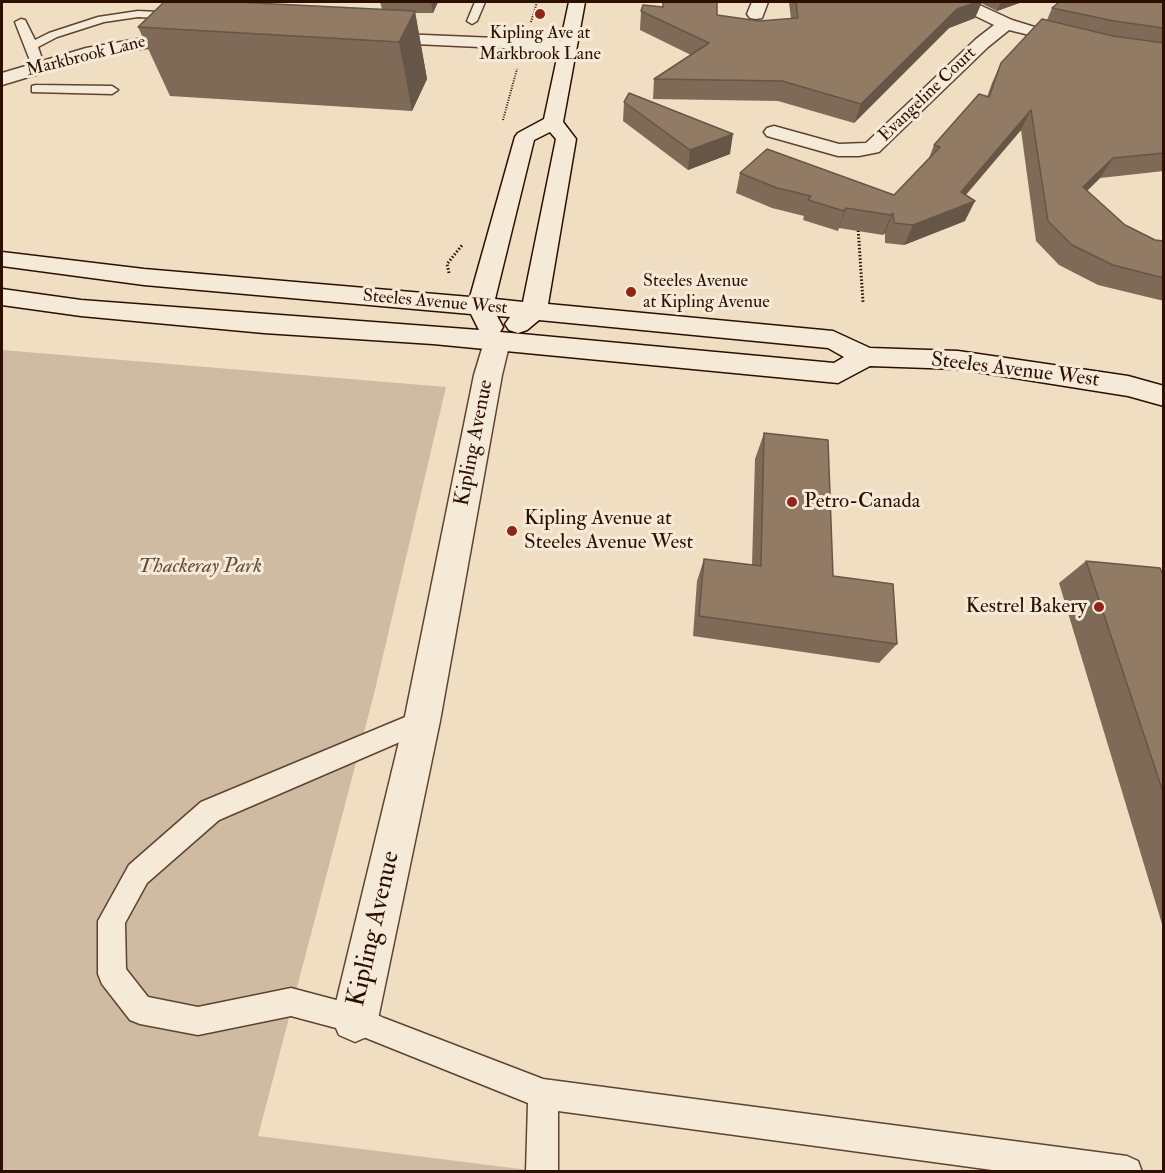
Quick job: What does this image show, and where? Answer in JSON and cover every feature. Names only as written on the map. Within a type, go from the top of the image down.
[{"type":"main road","points":[[553,122],[525,137],[480,307],[497,342],[534,311],[566,139],[553,122],[577,2]]},
{"type":"main road","points":[[961,2],[1006,24],[1070,42],[1164,58]]},
{"type":"main road","name":"Evangeline Court","points":[[774,132],[838,150],[872,148],[982,43],[1006,24]]},
{"type":"main road","name":"Markbrook Lane","points":[[2,79],[124,44],[209,33]]},
{"type":"main road","points":[[376,42],[567,45]]},
{"type":"main road","name":"Steeles Avenue West","points":[[2,259],[144,277],[833,340],[866,357],[958,360],[1128,386],[1164,396]]},
{"type":"main road","name":"Steeles Avenue West","points":[[2,297],[81,308],[838,373],[866,357]]},
{"type":"main road","name":"Kipling Avenue","points":[[356,1019],[422,721],[488,375],[497,342]]},
{"type":"lane","points":[[472,21],[480,2]]},
{"type":"lane","points":[[33,46],[53,35],[102,20],[138,14],[189,18]]},
{"type":"lane","points":[[21,22],[33,46],[39,68]]},
{"type":"lane","points":[[36,89],[112,90]]},
{"type":"lane","name":"Kipling Avenue","points":[[356,1019],[291,1002],[198,1021],[140,1010],[112,974],[111,921],[138,874],[210,811],[422,721]]},
{"type":"lane","points":[[356,1019],[377,1030],[543,1094],[1127,1172]]},
{"type":"lane","points":[[542,1172],[543,1094]]},
{"type":"path","points":[[858,224],[863,302]]},
{"type":"green space","name":"Thackeray Park","points":[[2,350],[446,387],[374,694],[258,1136],[536,1171],[2,1171]]},
{"type":"building","points":[[164,2],[235,2],[415,11],[399,42],[138,27]]},
{"type":"building","points":[[663,2],[717,2],[717,15],[759,21],[798,18],[796,2],[977,2],[957,9],[861,104],[782,81],[654,79],[709,43],[641,11],[643,5],[663,7]]},
{"type":"building","points":[[1059,2],[1164,2],[1164,28],[1114,21],[1052,8]]},
{"type":"building","points":[[1042,19],[1113,36],[1164,43],[1164,153],[1113,158],[1083,187],[1125,225],[1155,240],[1164,241],[1164,278],[1113,265],[1072,245],[1048,221],[1031,110],[961,192],[975,201],[913,225],[894,223],[893,213],[891,215],[846,208],[844,211],[808,200],[811,196],[777,188],[740,173],[767,149],[894,195],[940,147],[934,145],[979,94],[989,97],[1001,63]]},
{"type":"building","points":[[629,93],[733,134],[690,150],[624,102]]},
{"type":"building","points":[[764,433],[828,440],[833,576],[893,584],[897,644],[699,616],[704,559],[761,566]]},
{"type":"building","points":[[1086,561],[1160,568],[1164,577],[1164,795]]},
{"type":"place","name":"Kipling Ave at Markbrook Lane","points":[[540,14]]},
{"type":"place","name":"Steeles Avenue at Kipling Avenue","points":[[631,292]]},
{"type":"place","name":"Petro-Canada","points":[[792,502]]},
{"type":"place","name":"Kipling Avenue at Steeles Avenue West","points":[[512,531]]},
{"type":"place","name":"Kestrel Bakery","points":[[1099,607]]}]
